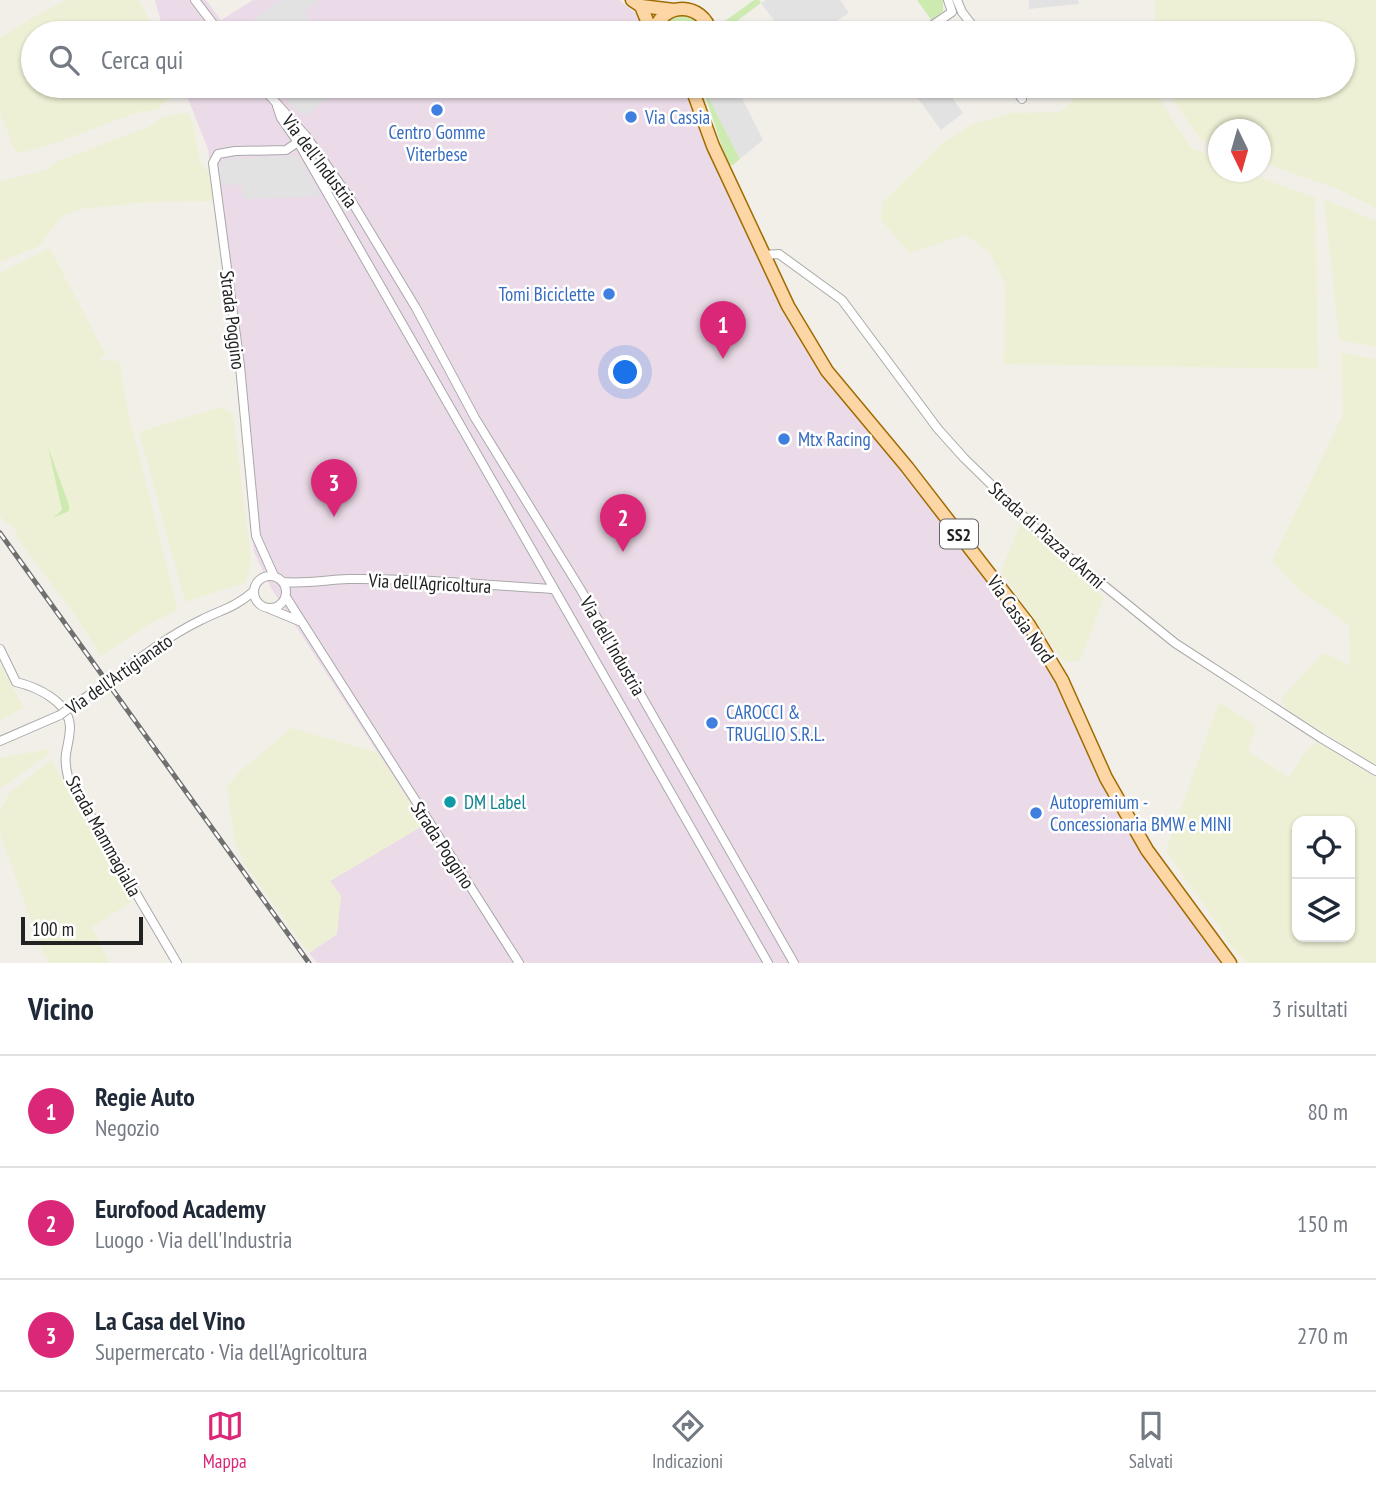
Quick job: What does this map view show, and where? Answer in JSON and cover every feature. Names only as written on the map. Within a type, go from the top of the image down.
[{"type":"main road","points":[[636,3],[674,10],[688,9],[699,14],[705,21]]},
{"type":"main road","points":[[636,3],[646,21]]},
{"type":"main road","points":[[659,21],[662,16],[674,10]]},
{"type":"main road","name":"Via Cassia Nord","points":[[696,98],[713,146],[788,306],[827,370],[924,489],[1028,625],[1062,680],[1107,778],[1147,850],[1230,963]]},
{"type":"main road","name":"Via Cassia Nord","points":[[698,98],[698,102]]},
{"type":"street","points":[[195,0],[211,21]]},
{"type":"street","points":[[939,21],[952,12],[948,0]]},
{"type":"street","points":[[957,0],[969,21]]},
{"type":"street","points":[[271,98],[277,106]]},
{"type":"street","name":"Via dell'Industria","points":[[277,106],[288,114],[306,136],[349,197],[416,308],[475,418],[581,590],[794,963]]},
{"type":"street","name":"Via dell'Industria","points":[[277,106],[281,118],[298,142],[768,963]]},
{"type":"street","name":"Strada Poggino","points":[[274,576],[256,536],[240,366],[213,163],[218,154],[285,150],[306,136]]},
{"type":"street","name":"Strada di Piazza d'Armi","points":[[764,255],[779,254],[842,300],[938,429],[1049,541],[1175,643],[1376,771]]},
{"type":"street","points":[[260,606],[254,591],[255,585],[263,578],[274,576],[283,582],[309,584]]},
{"type":"street","name":"Via dell'Agricoltura","points":[[309,584],[345,579],[552,589]]},
{"type":"street","points":[[283,582],[286,595]]},
{"type":"street","points":[[270,609],[280,606],[286,595],[309,584]]},
{"type":"street","points":[[238,605],[254,591]]},
{"type":"street","name":"Strada Poggino","points":[[286,595],[299,621],[519,963]]},
{"type":"street","points":[[238,605],[260,606],[299,621]]},
{"type":"street","name":"Via dell'Artigianato","points":[[0,741],[60,715],[175,635],[238,605]]},
{"type":"street","name":"Strada Mammagialla","points":[[0,649],[16,682],[30,685],[47,694],[68,716],[70,727],[64,758],[68,777],[177,963]]},
{"type":"shaded area","points":[[155,0],[206,0],[221,20],[253,0],[619,0],[639,16],[641,21],[161,21]]},
{"type":"shaded area","points":[[280,0],[319,0],[304,12],[311,21],[252,21]]},
{"type":"shaded area","points":[[766,0],[840,0],[849,13],[837,21],[774,21],[761,3]]},
{"type":"shaded area","points":[[1029,0],[1078,0],[1079,4],[1029,9]]},
{"type":"shaded area","points":[[188,98],[689,98],[701,136],[782,309],[817,364],[1030,636],[1067,699],[1143,853],[1224,963],[317,963],[309,953],[337,934],[330,881],[424,824],[271,588],[254,552],[236,364],[208,149]]},
{"type":"shaded area","points":[[286,98],[328,98],[307,115],[297,111]]},
{"type":"shaded area","points":[[742,98],[763,140],[740,159],[709,99]]},
{"type":"shaded area","points":[[918,98],[952,98],[963,113],[941,130]]},
{"type":"shaded area","points":[[299,158],[320,196],[244,199],[241,185],[222,184],[219,166],[224,159]]},
{"type":"green space","points":[[66,0],[139,0],[149,21],[27,21]]},
{"type":"green space","points":[[754,0],[761,3],[737,21],[725,21]]},
{"type":"green space","points":[[917,0],[943,0],[943,11],[932,21]]},
{"type":"green space","points":[[1155,0],[1376,0],[1376,208],[1337,189],[1271,166],[1271,119],[1208,119],[1208,143],[1202,141],[1172,98],[1355,98],[1355,21],[1155,21]]},
{"type":"green space","points":[[683,13],[698,21],[663,21]]},
{"type":"green space","points":[[21,25],[21,98],[170,98],[158,109],[136,113],[53,144],[21,153],[15,151],[0,114],[0,38]]},
{"type":"green space","points":[[706,98],[712,98],[710,100],[740,159],[733,165],[728,165]]},
{"type":"green space","points":[[1074,98],[1159,98],[1190,147],[1208,155],[1208,182],[1271,181],[1315,198],[1318,369],[1004,364],[1005,284],[989,252],[965,235],[910,253],[881,220],[882,203],[943,143],[971,125],[1010,113],[1059,112]]},
{"type":"green space","points":[[188,113],[192,120],[201,165],[211,174],[214,201],[150,202],[81,209],[61,217],[39,246],[0,262],[0,181],[46,170],[56,162],[150,126],[162,117]]},
{"type":"green space","points":[[1324,199],[1376,221],[1376,347],[1339,340]]},
{"type":"green space","points":[[50,248],[105,354],[100,360],[119,361],[130,420],[178,610],[153,622],[101,656],[75,615],[17,538],[16,529],[0,516],[0,273]]},
{"type":"green space","points":[[1341,353],[1376,359],[1376,765],[1290,712],[1281,699],[1323,653],[1350,665],[1349,625],[1299,590],[1272,561],[1343,414]]},
{"type":"green space","points":[[220,407],[233,414],[251,560],[249,573],[244,583],[185,602],[139,432]]},
{"type":"green space","points":[[48,447],[69,505],[69,511],[53,518],[62,510]]},
{"type":"green space","points":[[1021,522],[1104,597],[1080,661],[1064,662],[1001,571]]},
{"type":"green space","points":[[0,664],[24,708],[0,720]]},
{"type":"green space","points":[[1219,702],[1256,726],[1248,752],[1289,777],[1307,749],[1319,742],[1376,778],[1376,963],[1247,963],[1227,941],[1166,851]]},
{"type":"green space","points":[[292,728],[378,753],[424,825],[330,881],[341,896],[337,934],[309,953],[242,861],[235,844],[227,787],[240,771]]},
{"type":"green space","points":[[49,749],[49,754],[0,789],[0,758]]},
{"type":"green space","points":[[51,760],[133,901],[92,927],[110,963],[49,963],[41,949],[0,834],[0,812],[9,793]]},
{"type":"railway","points":[[0,533],[309,963]]},
{"type":"place","name":"Centro Gomme Viterbese","points":[[437,110]]},
{"type":"place","name":"Via Cassia","points":[[631,117]]},
{"type":"place","name":"Tomi Biciclette","points":[[609,294]]},
{"type":"place","name":"Regie Auto","points":[[723,359]]},
{"type":"place","name":"Mtx Racing","points":[[784,439]]},
{"type":"place","name":"La Casa del Vino","points":[[334,517]]},
{"type":"place","name":"Eurofood Academy","points":[[623,552]]},
{"type":"place","name":"CAROCCI & TRUGLIO S.R.L.","points":[[712,723]]},
{"type":"place","name":"DM Label","points":[[450,802]]},
{"type":"place","name":"Autopremium - Concessionaria BMW e MINI","points":[[1036,813]]}]
